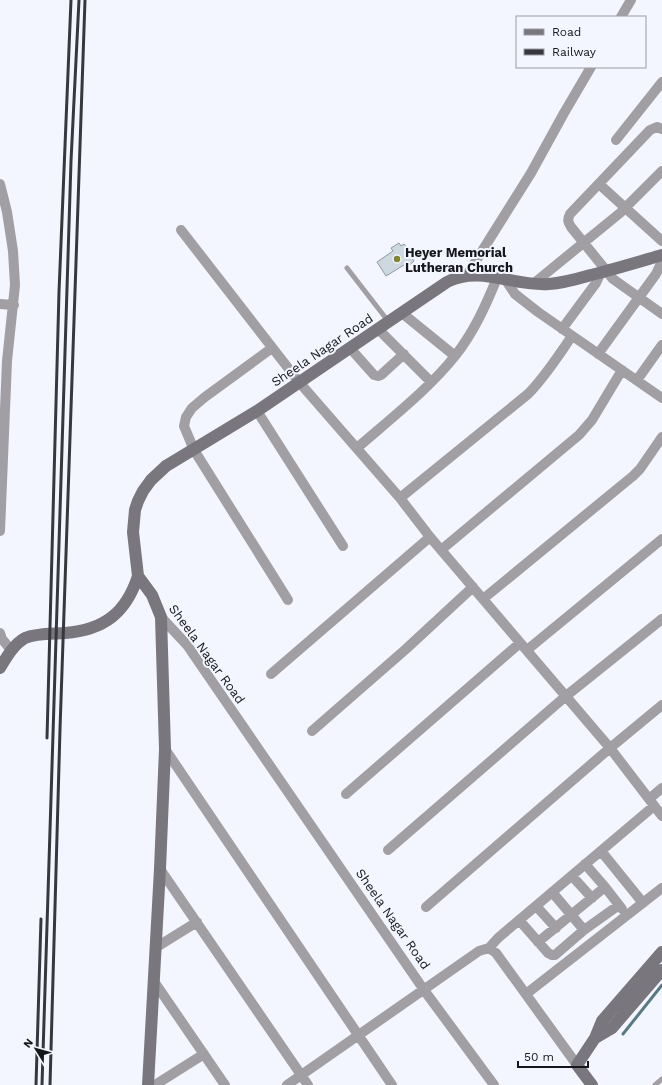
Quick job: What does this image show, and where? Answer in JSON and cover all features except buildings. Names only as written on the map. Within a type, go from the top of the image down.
[{"type":"main road","name":"Sheela Nagar Road","points":[[161,617],[152,595],[138,576],[133,532],[135,510],[142,491],[159,472],[257,411],[447,282],[457,277],[467,275],[484,275],[532,284],[548,284],[564,282],[604,272],[662,255]]},
{"type":"main road","points":[[0,668],[12,650],[24,639],[37,635],[80,632],[98,626],[110,619],[129,598],[138,576]]},
{"type":"main road","points":[[148,1085],[165,749],[161,617]]},
{"type":"main road","points":[[592,1085],[577,1064],[596,1038],[602,1021],[662,952]]},
{"type":"main road","points":[[596,1038],[612,1028],[662,970]]},
{"type":"street","points":[[622,16],[631,0]]},
{"type":"street","points":[[467,275],[531,173],[590,68]]},
{"type":"street","points":[[616,140],[662,82]]},
{"type":"street","points":[[662,129],[657,127],[650,130],[570,214],[568,219],[571,227],[584,242],[604,272],[662,314]]},
{"type":"street","points":[[532,284],[625,208],[662,171]]},
{"type":"street","points":[[0,184],[5,232],[14,261],[15,285],[14,305],[8,348],[2,428],[0,531]]},
{"type":"street","points":[[599,184],[662,241]]},
{"type":"street","points":[[181,230],[299,382],[400,498],[430,538],[610,748],[662,816]]},
{"type":"street","points":[[598,354],[656,274],[662,261]]},
{"type":"street","points":[[562,329],[604,272]]},
{"type":"street","points":[[357,448],[431,382],[455,356],[482,314],[501,278],[515,294],[562,329],[662,398]]},
{"type":"street","points":[[0,304],[14,305]]},
{"type":"street","points":[[402,313],[455,356]]},
{"type":"street","points":[[378,329],[431,382]]},
{"type":"street","points":[[400,498],[532,390],[550,369],[572,336]]},
{"type":"street","points":[[637,380],[662,345]]},
{"type":"street","points":[[272,348],[192,408],[186,417],[184,426],[194,450],[288,600]]},
{"type":"street","points":[[350,348],[374,375],[378,376],[404,354]]},
{"type":"street","points":[[441,550],[579,434],[592,420],[622,370]]},
{"type":"street","points":[[257,411],[343,546]]},
{"type":"street","points":[[483,599],[633,476],[640,469],[662,437]]},
{"type":"street","points":[[271,674],[430,538]]},
{"type":"street","points":[[346,794],[523,647],[662,538]]},
{"type":"street","points":[[312,731],[406,649],[473,587]]},
{"type":"street","name":"Sheela Nagar Road","points":[[161,617],[187,646],[424,990],[494,1085]]},
{"type":"street","points":[[388,850],[566,696],[662,619]]},
{"type":"street","points":[[1,638],[12,650]]},
{"type":"street","points":[[426,907],[662,705]]},
{"type":"street","points":[[165,749],[392,1085]]},
{"type":"street","points":[[287,1085],[302,1076],[479,951],[489,948],[519,920],[601,851],[651,803],[662,788]]},
{"type":"street","points":[[601,851],[643,903]]},
{"type":"street","points":[[585,864],[627,916]]},
{"type":"street","points":[[160,869],[308,1085]]},
{"type":"street","points":[[572,876],[592,898]]},
{"type":"street","points":[[538,942],[605,887]]},
{"type":"street","points":[[526,994],[662,888]]},
{"type":"street","points":[[552,892],[584,930]]},
{"type":"street","points":[[519,920],[548,953],[555,955],[584,930],[619,905]]},
{"type":"street","points":[[536,906],[556,928]]},
{"type":"street","points":[[155,948],[197,922]]},
{"type":"street","points":[[489,948],[496,953],[577,1064]]},
{"type":"street","points":[[154,980],[225,1085]]},
{"type":"street","points":[[155,1085],[204,1054]]},
{"type":"lane","points":[[347,268],[388,322]]},
{"type":"lane","points":[[655,1085],[662,1079]]},
{"type":"waterway","points":[[623,1034],[662,985]]},
{"type":"railway","points":[[47,738],[59,292],[71,0]]},
{"type":"railway","points":[[42,1085],[71,161],[79,0]]},
{"type":"railway","points":[[50,1085],[60,729],[85,0]]},
{"type":"railway","points":[[36,1085],[41,919]]},
{"type":"place","name":"Heyer Memorial Lutheran Church","points":[[397,259]]}]
